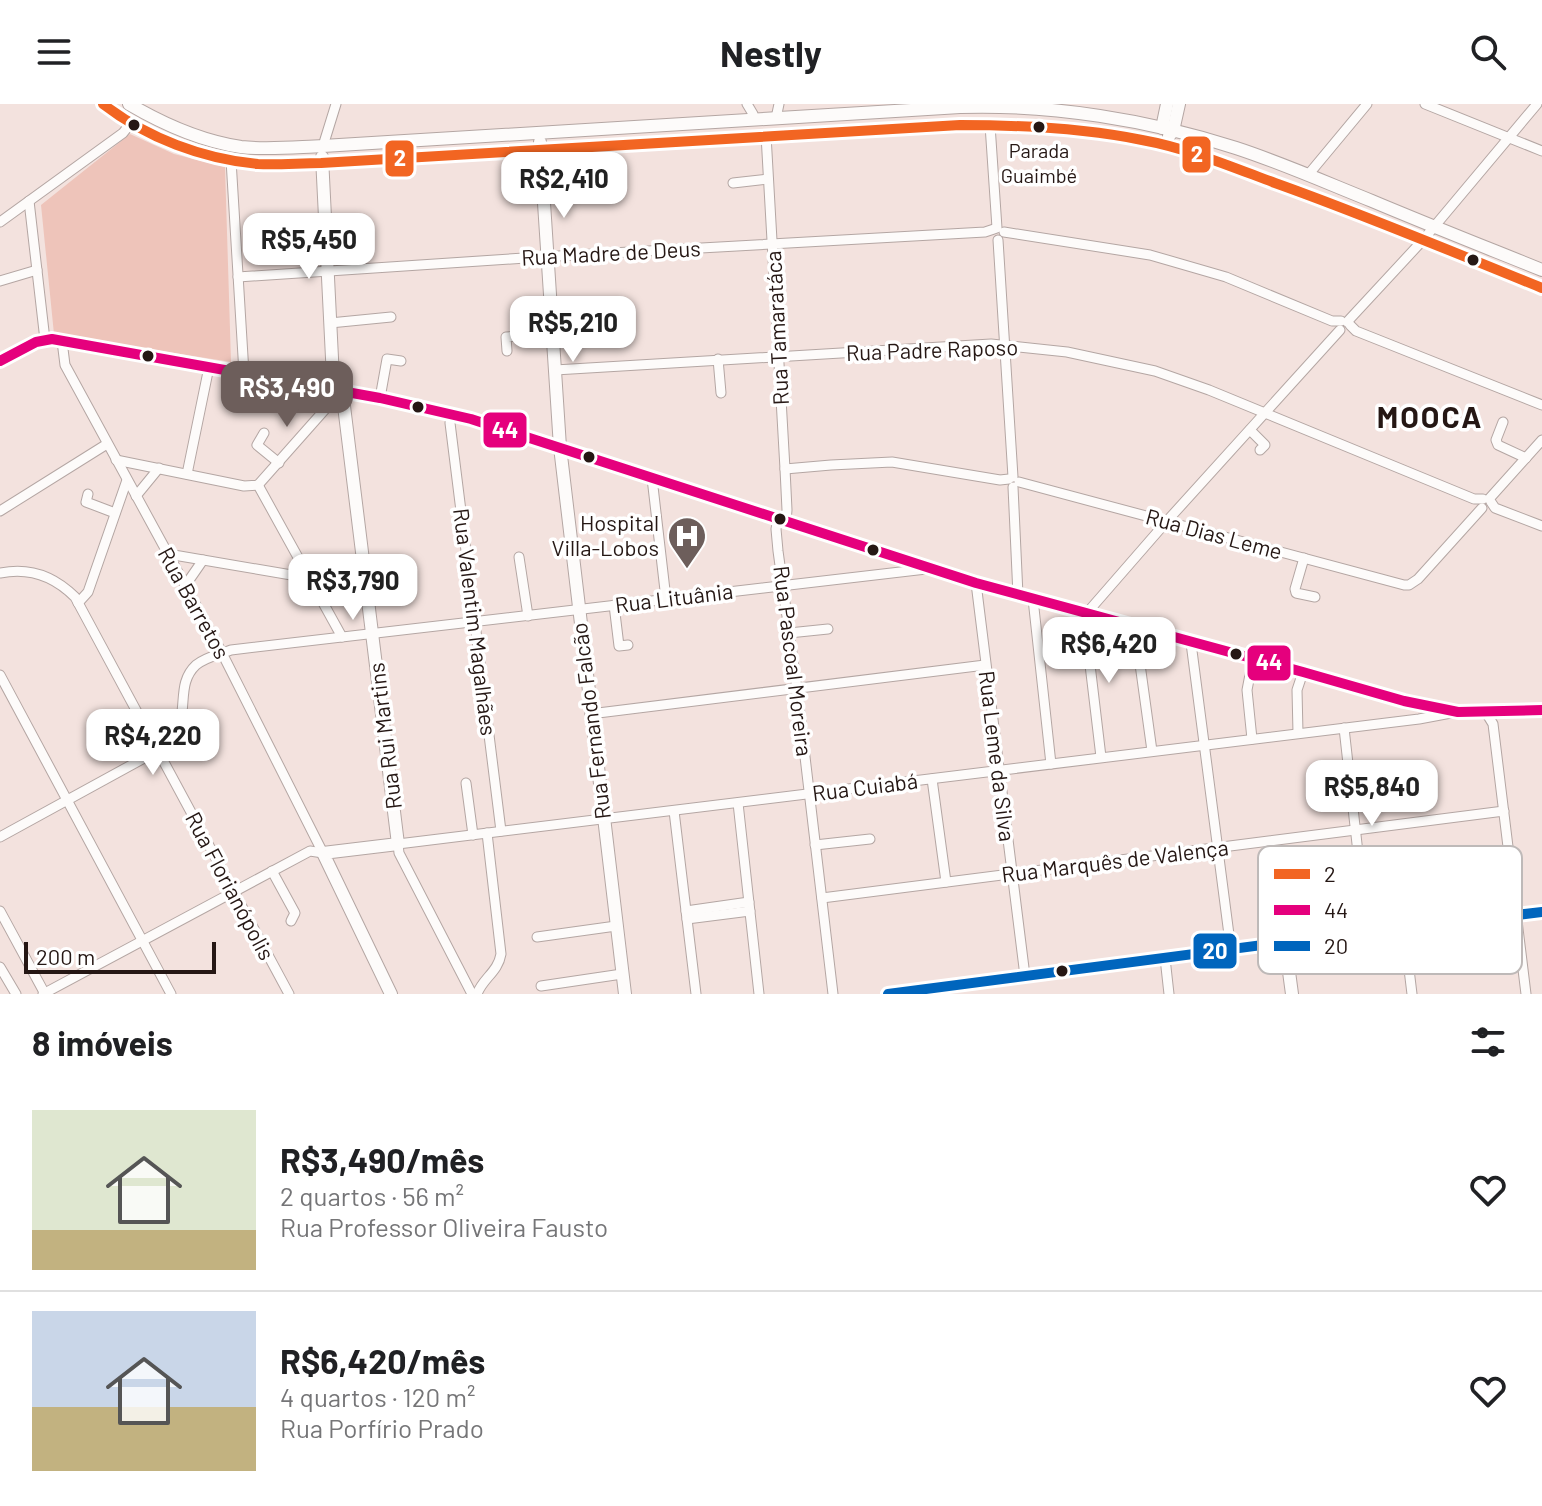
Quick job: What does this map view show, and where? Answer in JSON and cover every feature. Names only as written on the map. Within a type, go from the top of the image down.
[{"type":"main road","points":[[103,104],[130,124],[176,144],[231,160],[262,164],[960,125],[1089,131],[1144,140],[1243,171],[1542,288]]},
{"type":"main road","points":[[129,104],[188,133],[240,146],[264,148],[988,105],[1097,116],[1167,129],[1232,146],[1542,270]]},
{"type":"main road","points":[[1144,140],[1165,139],[1167,104]]},
{"type":"main road","points":[[1167,129],[1179,104]]},
{"type":"main road","points":[[766,135],[767,126],[772,122],[815,120],[824,115]]},
{"type":"main road","name":"Rua Fernando Falcão","points":[[539,132],[560,447],[625,994]]},
{"type":"main road","name":"Rua Rui Martins","points":[[323,146],[321,163],[333,378],[344,406],[398,844]]},
{"type":"main road","name":"Rua Cuiabá","points":[[323,853],[398,844]]},
{"type":"main road","name":"Rua Barretos","points":[[323,853],[391,994]]},
{"type":"main road","points":[[1522,914],[1542,912]]},
{"type":"main road","points":[[888,994],[1258,946]]},
{"type":"main road","points":[[1289,974],[1292,994]]},
{"type":"street","points":[[323,146],[336,104]]},
{"type":"street","points":[[747,104],[754,119]]},
{"type":"street","points":[[776,118],[779,104]]},
{"type":"street","points":[[1308,175],[1367,104]]},
{"type":"street","points":[[1425,104],[1542,151]]},
{"type":"street","points":[[1101,757],[1086,614],[1423,240],[1537,104]]},
{"type":"street","points":[[2,217],[123,133],[130,124]]},
{"type":"street","points":[[990,125],[1018,595]]},
{"type":"street","name":"Rua Tamaratáca","points":[[766,135],[787,510],[782,520]]},
{"type":"street","points":[[231,160],[244,373]]},
{"type":"street","points":[[733,183],[768,179]]},
{"type":"street","points":[[29,201],[45,340]]},
{"type":"street","name":"Rua Madre de Deus","points":[[238,277],[772,244],[1015,235],[1072,241],[1150,255],[1226,277],[1542,405]]},
{"type":"street","points":[[0,281],[37,270]]},
{"type":"street","points":[[330,323],[391,317]]},
{"type":"street","points":[[507,351],[506,337],[553,333]]},
{"type":"street","points":[[0,361],[36,342],[52,339],[452,413],[976,583],[1135,628],[1423,706],[1458,712],[1542,710]]},
{"type":"street","name":"Rua Barretos","points":[[62,341],[65,365],[222,653],[323,853]]},
{"type":"street","name":"Rua Padre Raposo","points":[[555,370],[991,344],[1067,352],[1140,367],[1209,390],[1542,526]]},
{"type":"street","points":[[380,398],[387,359],[401,361]]},
{"type":"street","points":[[718,359],[721,393]]},
{"type":"street","points":[[187,474],[209,367]]},
{"type":"street","points":[[116,460],[244,486],[258,485],[338,391]]},
{"type":"street","name":"Rua Valentim Magalhães","points":[[452,413],[450,423],[501,831]]},
{"type":"street","points":[[1503,422],[1496,442],[1526,458]]},
{"type":"street","points":[[1250,430],[1265,445],[1260,450]]},
{"type":"street","points":[[264,433],[257,445],[279,463]]},
{"type":"street","points":[[1485,504],[1542,440]]},
{"type":"street","points":[[0,511],[107,444]]},
{"type":"street","name":"Rua Dias Leme","points":[[785,469],[892,462],[919,465],[1010,482],[1409,585],[1418,579],[1485,504]]},
{"type":"street","points":[[136,496],[159,468]]},
{"type":"street","points":[[652,478],[666,599]]},
{"type":"street","points":[[78,603],[88,592],[127,480]]},
{"type":"street","points":[[258,485],[342,637]]},
{"type":"street","points":[[88,494],[86,502],[115,513]]},
{"type":"street","name":"Rua Pascoal Moreira","points":[[782,520],[776,529],[833,994]]},
{"type":"street","points":[[168,554],[309,578]]},
{"type":"street","points":[[519,557],[528,616]]},
{"type":"street","points":[[1304,558],[1296,593],[1315,597]]},
{"type":"street","points":[[185,586],[203,560]]},
{"type":"street","points":[[894,572],[895,567],[905,560]]},
{"type":"street","name":"Rua Lituânia","points":[[222,653],[929,568]]},
{"type":"street","name":"Rua Florianópolis","points":[[0,573],[42,574],[65,588],[78,603],[289,994]]},
{"type":"street","name":"Rua Leme da Silva","points":[[976,583],[1025,976]]},
{"type":"street","points":[[1033,599],[1051,764]]},
{"type":"street","points":[[614,605],[619,646],[628,645]]},
{"type":"street","points":[[1135,628],[1152,751]]},
{"type":"street","points":[[789,633],[828,629]]},
{"type":"street","points":[[1191,643],[1231,950]]},
{"type":"street","points":[[0,837],[166,746],[178,727],[187,677],[196,665],[222,653]]},
{"type":"street","points":[[1252,739],[1247,690],[1253,659]]},
{"type":"street","points":[[590,714],[985,665]]},
{"type":"street","points":[[1298,733],[1297,690],[1303,672]]},
{"type":"street","points":[[0,675],[171,994]]},
{"type":"street","points":[[1419,719],[1427,711],[1423,706]]},
{"type":"street","points":[[1407,720],[1423,706]]},
{"type":"street","points":[[1485,711],[1493,724],[1508,846]]},
{"type":"street","points":[[1493,724],[1502,711]]},
{"type":"street","name":"Rua Cuiabá","points":[[398,844],[1458,712]]},
{"type":"street","points":[[1344,728],[1358,846]]},
{"type":"street","points":[[932,779],[946,882]]},
{"type":"street","points":[[466,783],[473,835]]},
{"type":"street","points":[[738,803],[759,994]]},
{"type":"street","points":[[674,811],[696,994]]},
{"type":"street","name":"Rua Marquês de Valença","points":[[822,898],[1504,811]]},
{"type":"street","points":[[398,844],[399,853],[474,994],[497,967],[501,954],[487,833]]},
{"type":"street","points":[[815,845],[870,839]]},
{"type":"street","points":[[0,911],[44,994],[310,851],[323,853]]},
{"type":"street","points":[[272,871],[295,913],[291,921]]},
{"type":"street","points":[[686,915],[750,906]]},
{"type":"street","points":[[537,937],[616,926]]},
{"type":"street","points":[[1165,958],[1169,994]]},
{"type":"street","points":[[1522,959],[1526,994]]},
{"type":"street","points":[[0,967],[16,994]]},
{"type":"street","points":[[541,986],[622,974]]},
{"type":"street","points":[[1410,974],[1412,994]]},
{"type":"street","points":[[464,979],[484,982]]},
{"type":"shaded area","points":[[130,134],[174,154],[225,167],[231,362],[54,334],[41,205]]},
{"type":"transit line","name":"2","points":[[103,104],[138,127],[176,145],[217,157],[266,164],[960,125],[1074,130],[1159,143],[1209,158],[1542,288]]},
{"type":"transit line","name":"44","points":[[0,361],[36,342],[52,339],[380,398],[471,419],[976,583],[1404,701],[1458,712],[1542,710]]},
{"type":"transit line","name":"20","points":[[1522,914],[1542,912]]},
{"type":"transit line","name":"20","points":[[888,994],[1258,946]]},
{"type":"place","name":"Parada Guaimbé","points":[[1039,127]]},
{"type":"place","name":"Hospital Villa-Lobos","points":[[687,570]]},
{"type":"district","name":"MOOCA","points":[[1430,418]]}]
